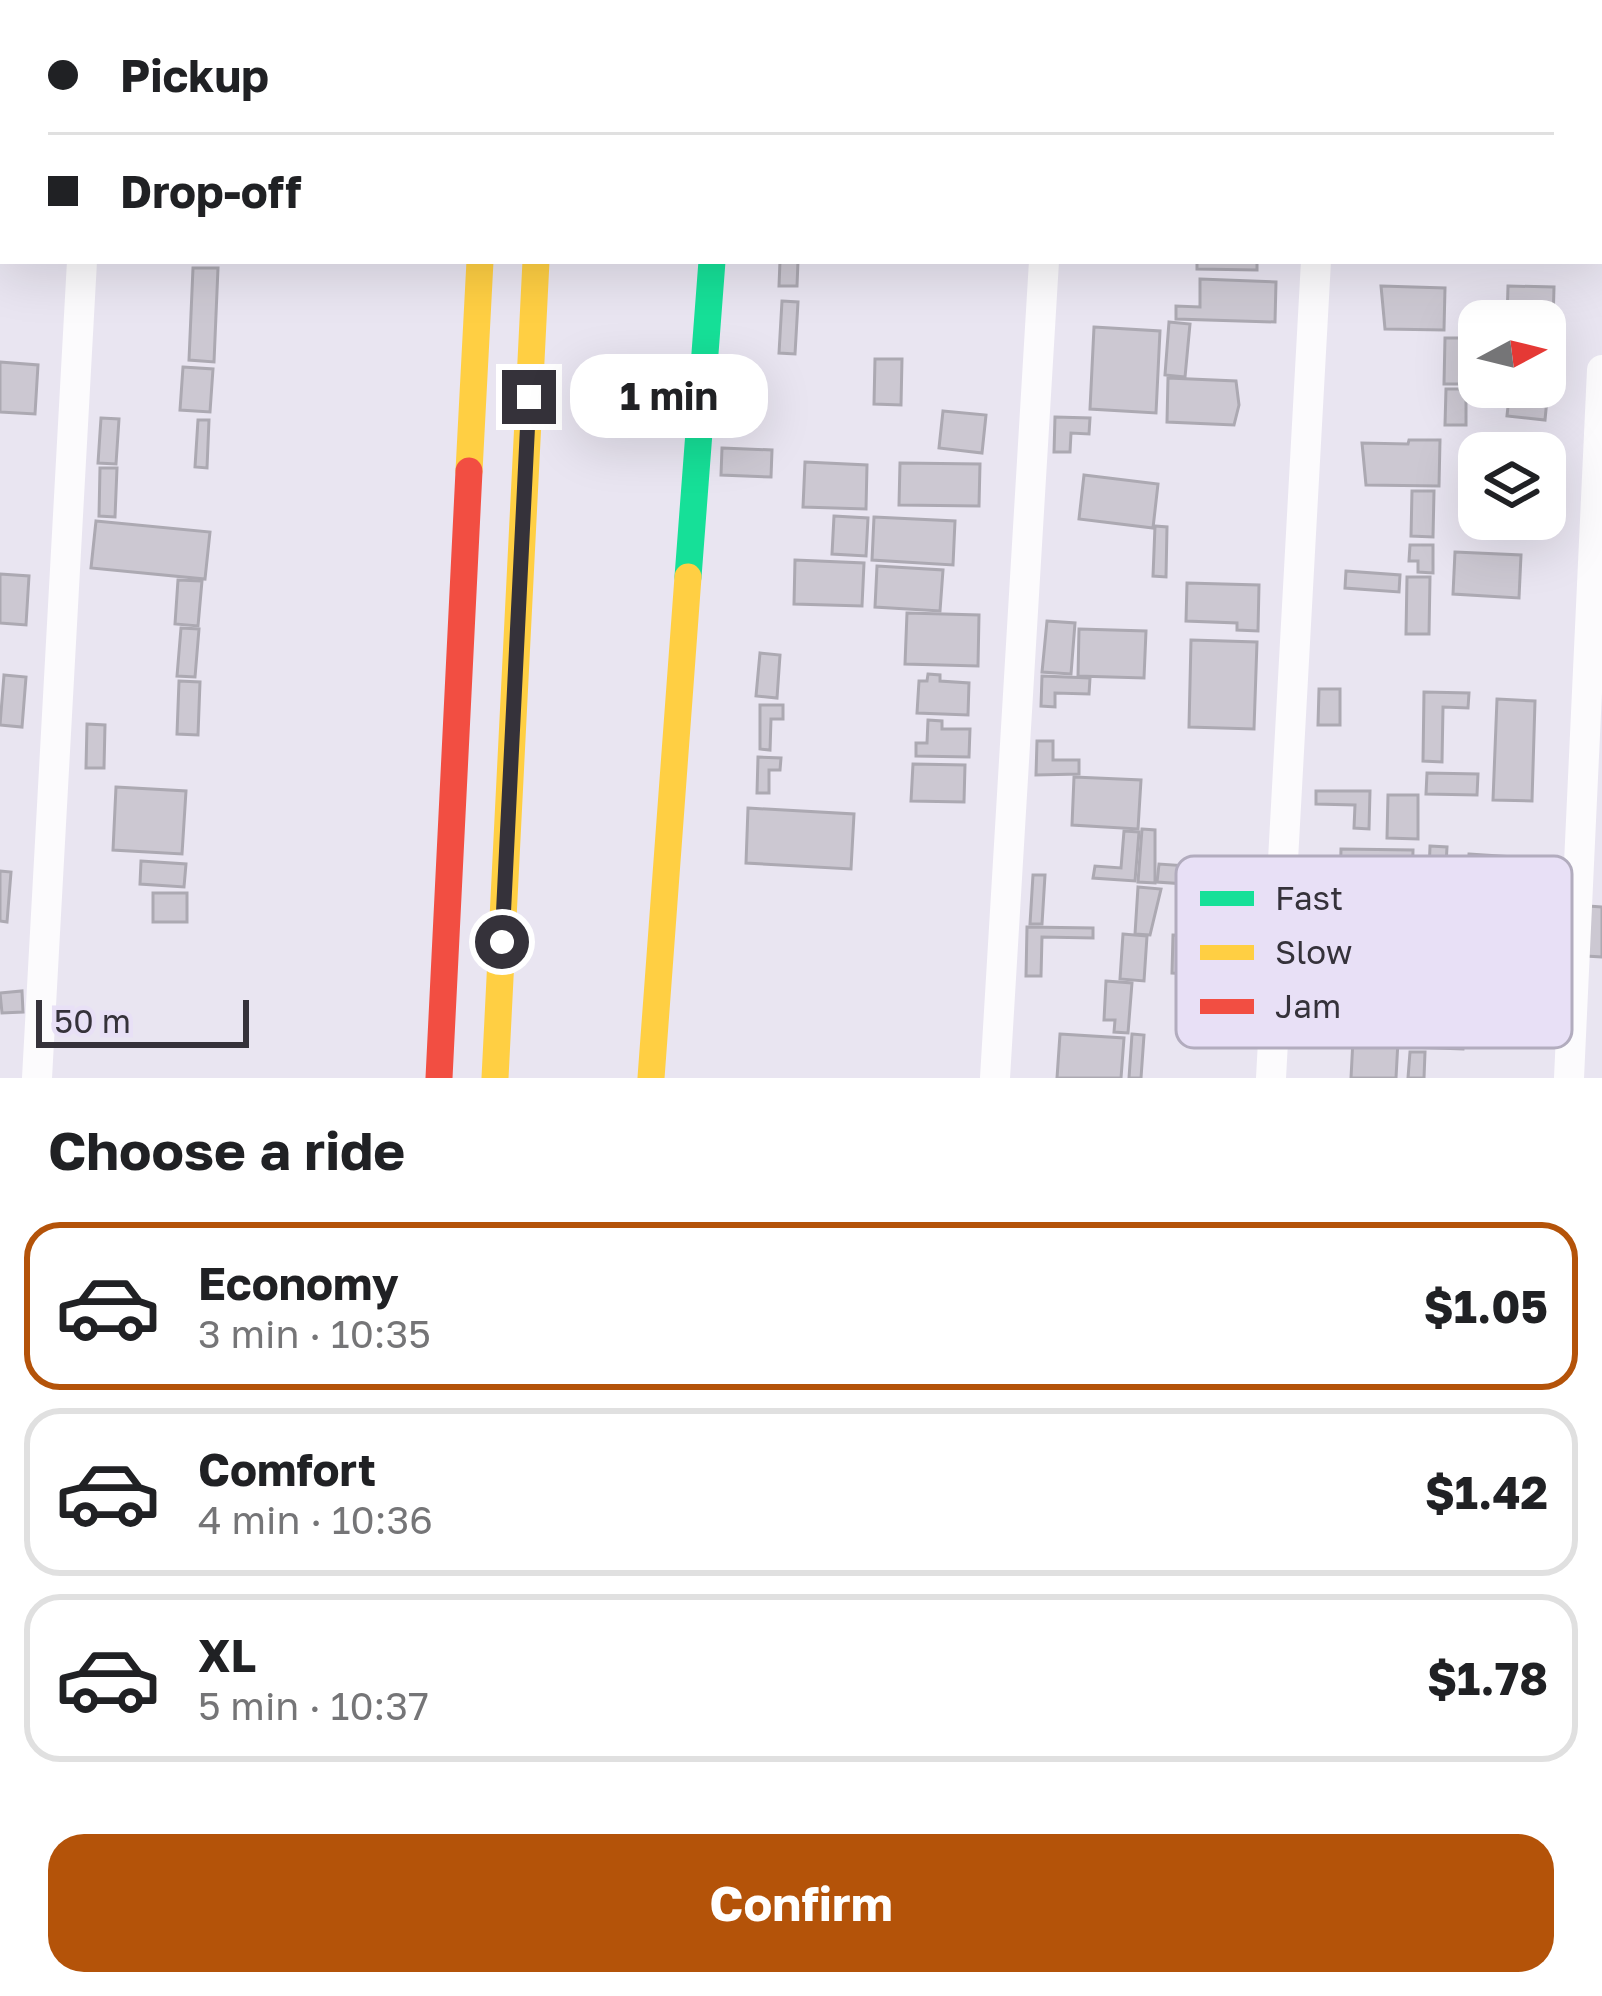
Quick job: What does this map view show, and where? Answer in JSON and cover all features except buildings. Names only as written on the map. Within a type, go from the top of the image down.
[{"type":"main road","points":[[439,1078],[480,264]]},
{"type":"main road","points":[[495,1078],[536,264]]},
{"type":"main road","points":[[651,1078],[712,264]]},
{"type":"street","points":[[37,1078],[82,264]]},
{"type":"street","points":[[995,1078],[1044,264]]},
{"type":"street","points":[[1283,856],[1316,264]]},
{"type":"street","points":[[1572,1034],[1602,370]]},
{"type":"street","points":[[1271,1078],[1273,1048]]},
{"type":"street","points":[[1570,1078],[1571,1048]]},
{"type":"traffic: fast","points":[[688,577],[712,264]]},
{"type":"traffic: slow","points":[[469,471],[480,264]]},
{"type":"traffic: slow","points":[[495,1078],[536,264]]},
{"type":"traffic: slow","points":[[651,1078],[688,577]]},
{"type":"traffic: jam","points":[[439,1078],[469,471]]},
{"type":"route","points":[[502,942],[529,397]]}]
